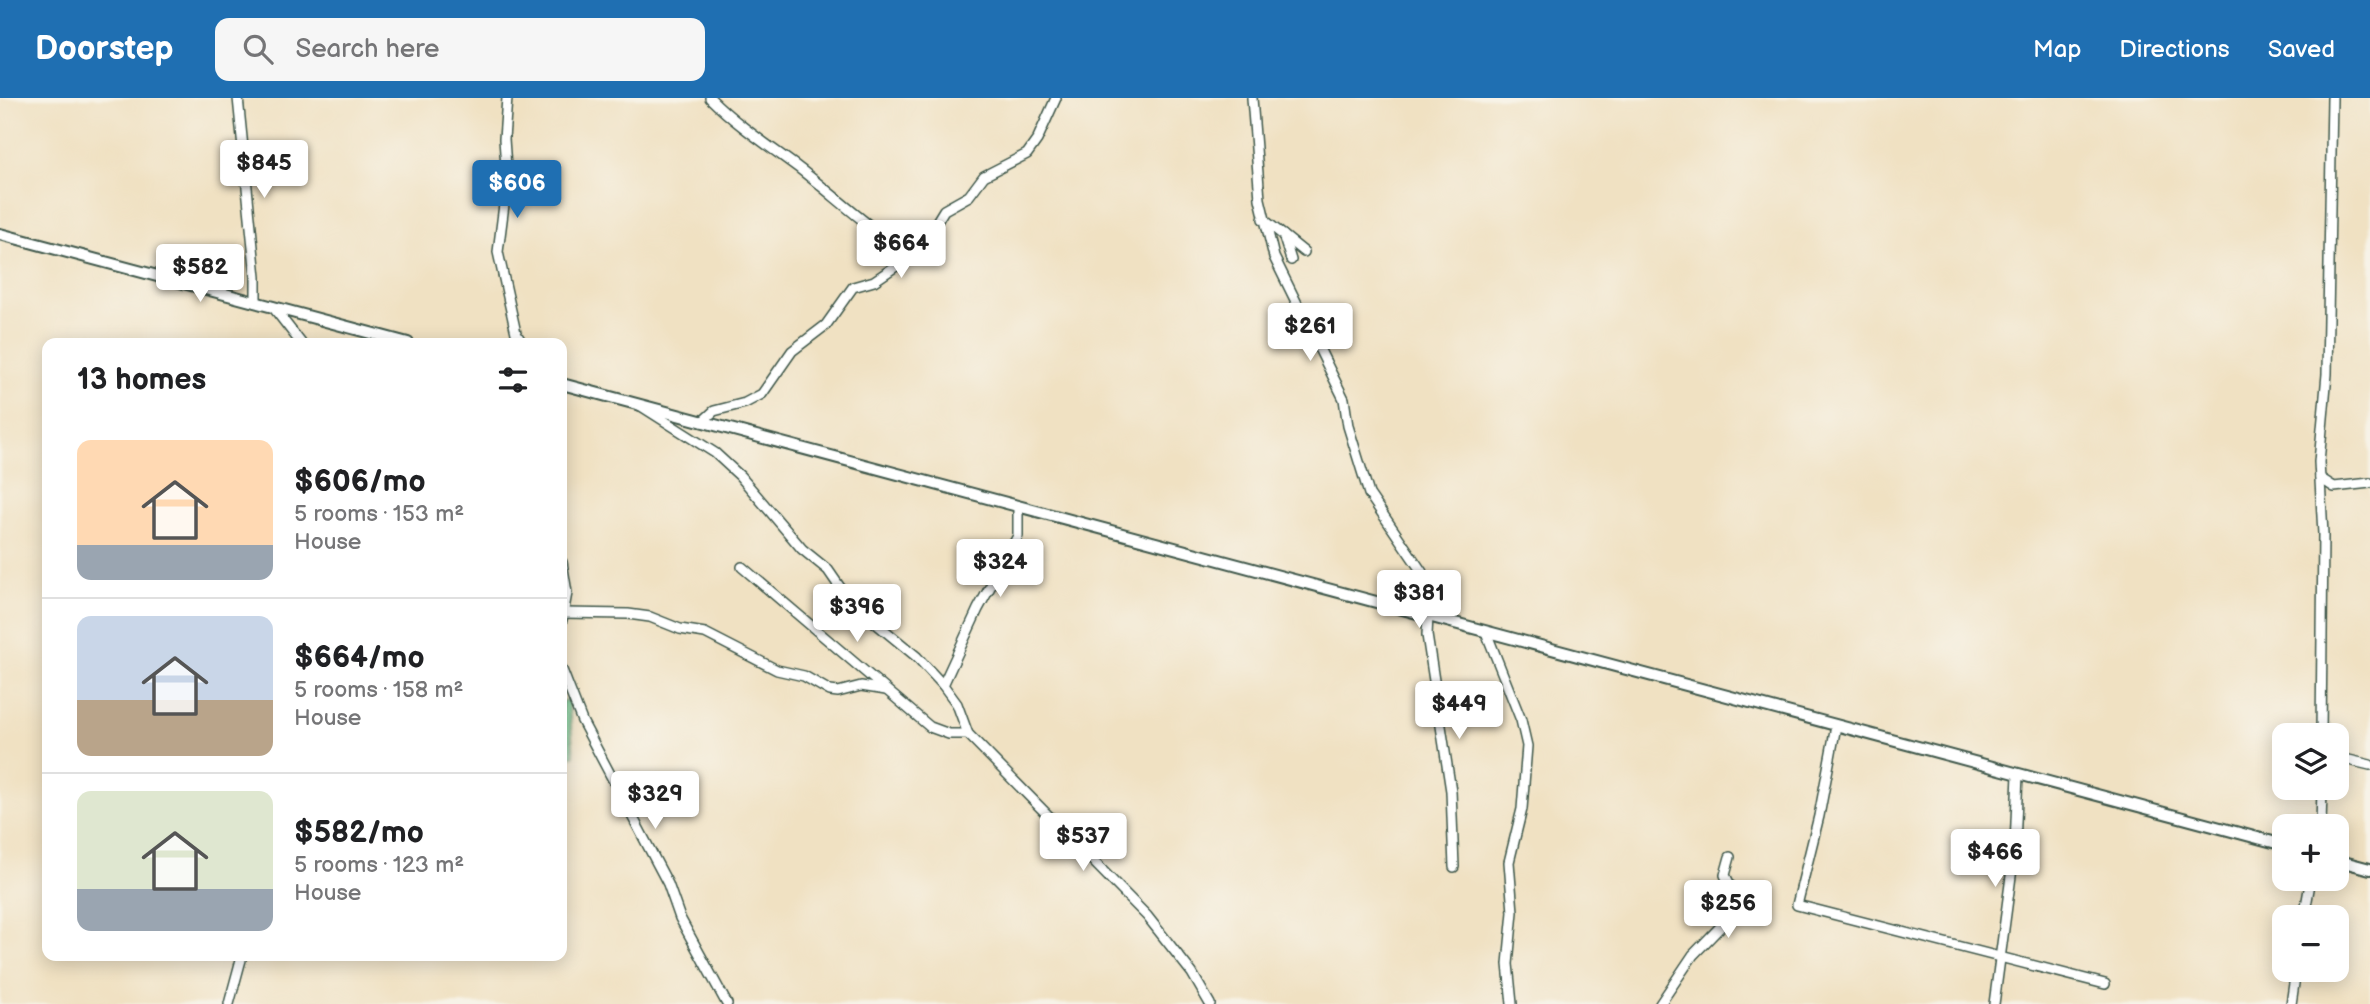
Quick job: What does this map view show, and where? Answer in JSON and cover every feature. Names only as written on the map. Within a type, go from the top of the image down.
[{"type":"street","points":[[238,98],[256,277],[256,302]]},
{"type":"street","points":[[507,98],[504,139],[507,181],[498,252],[519,338]]},
{"type":"street","points":[[710,98],[730,118],[802,171],[852,215],[894,244]]},
{"type":"street","points":[[702,422],[714,411],[745,403],[762,394],[793,351],[826,325],[853,287],[874,281],[905,260],[922,246],[944,210],[969,196],[984,176],[1027,154],[1056,98]]},
{"type":"street","points":[[1252,98],[1264,219],[1274,257],[1345,399],[1348,426],[1368,494],[1422,572],[1429,617],[1428,645],[1451,791],[1454,867]]},
{"type":"street","points":[[2321,723],[2323,534],[2320,478],[2327,374],[2332,98]]},
{"type":"street","points":[[1264,219],[1304,253]]},
{"type":"street","points":[[0,234],[389,338]]},
{"type":"street","points":[[1283,235],[1291,260]]},
{"type":"street","points":[[273,307],[297,338]]},
{"type":"street","points":[[567,385],[2272,842]]},
{"type":"street","points":[[639,405],[715,453],[732,468],[765,502],[802,550],[828,570],[850,602],[917,657],[957,704],[968,734],[1147,916],[1192,973],[1210,1004]]},
{"type":"street","points":[[2320,478],[2334,487],[2370,483]]},
{"type":"street","points":[[943,685],[978,609],[1018,536],[1018,506]]},
{"type":"street","points":[[742,567],[930,727],[949,734],[968,734]]},
{"type":"street","points":[[567,613],[650,617],[680,629],[705,633],[777,670],[804,677],[830,691],[838,692],[861,686],[886,690]]},
{"type":"street","points":[[1486,632],[1521,720],[1527,746],[1522,809],[1509,862],[1513,912],[1508,964],[1512,1004]]},
{"type":"street","points":[[567,683],[582,722],[668,884],[680,918],[727,1004]]},
{"type":"street","points":[[1836,726],[1819,816],[1797,905],[2105,984]]},
{"type":"street","points":[[2349,760],[2370,765]]},
{"type":"street","points":[[1994,1004],[2015,846],[2018,774]]},
{"type":"street","points":[[1660,1004],[1693,955],[1732,915],[1734,893],[1725,875],[1730,857]]},
{"type":"street","points":[[2349,863],[2370,869]]},
{"type":"street","points":[[229,1004],[241,961]]},
{"type":"street","points":[[2291,1004],[2294,982]]},
{"type":"green space","points":[[567,700],[574,756],[567,757]]}]
